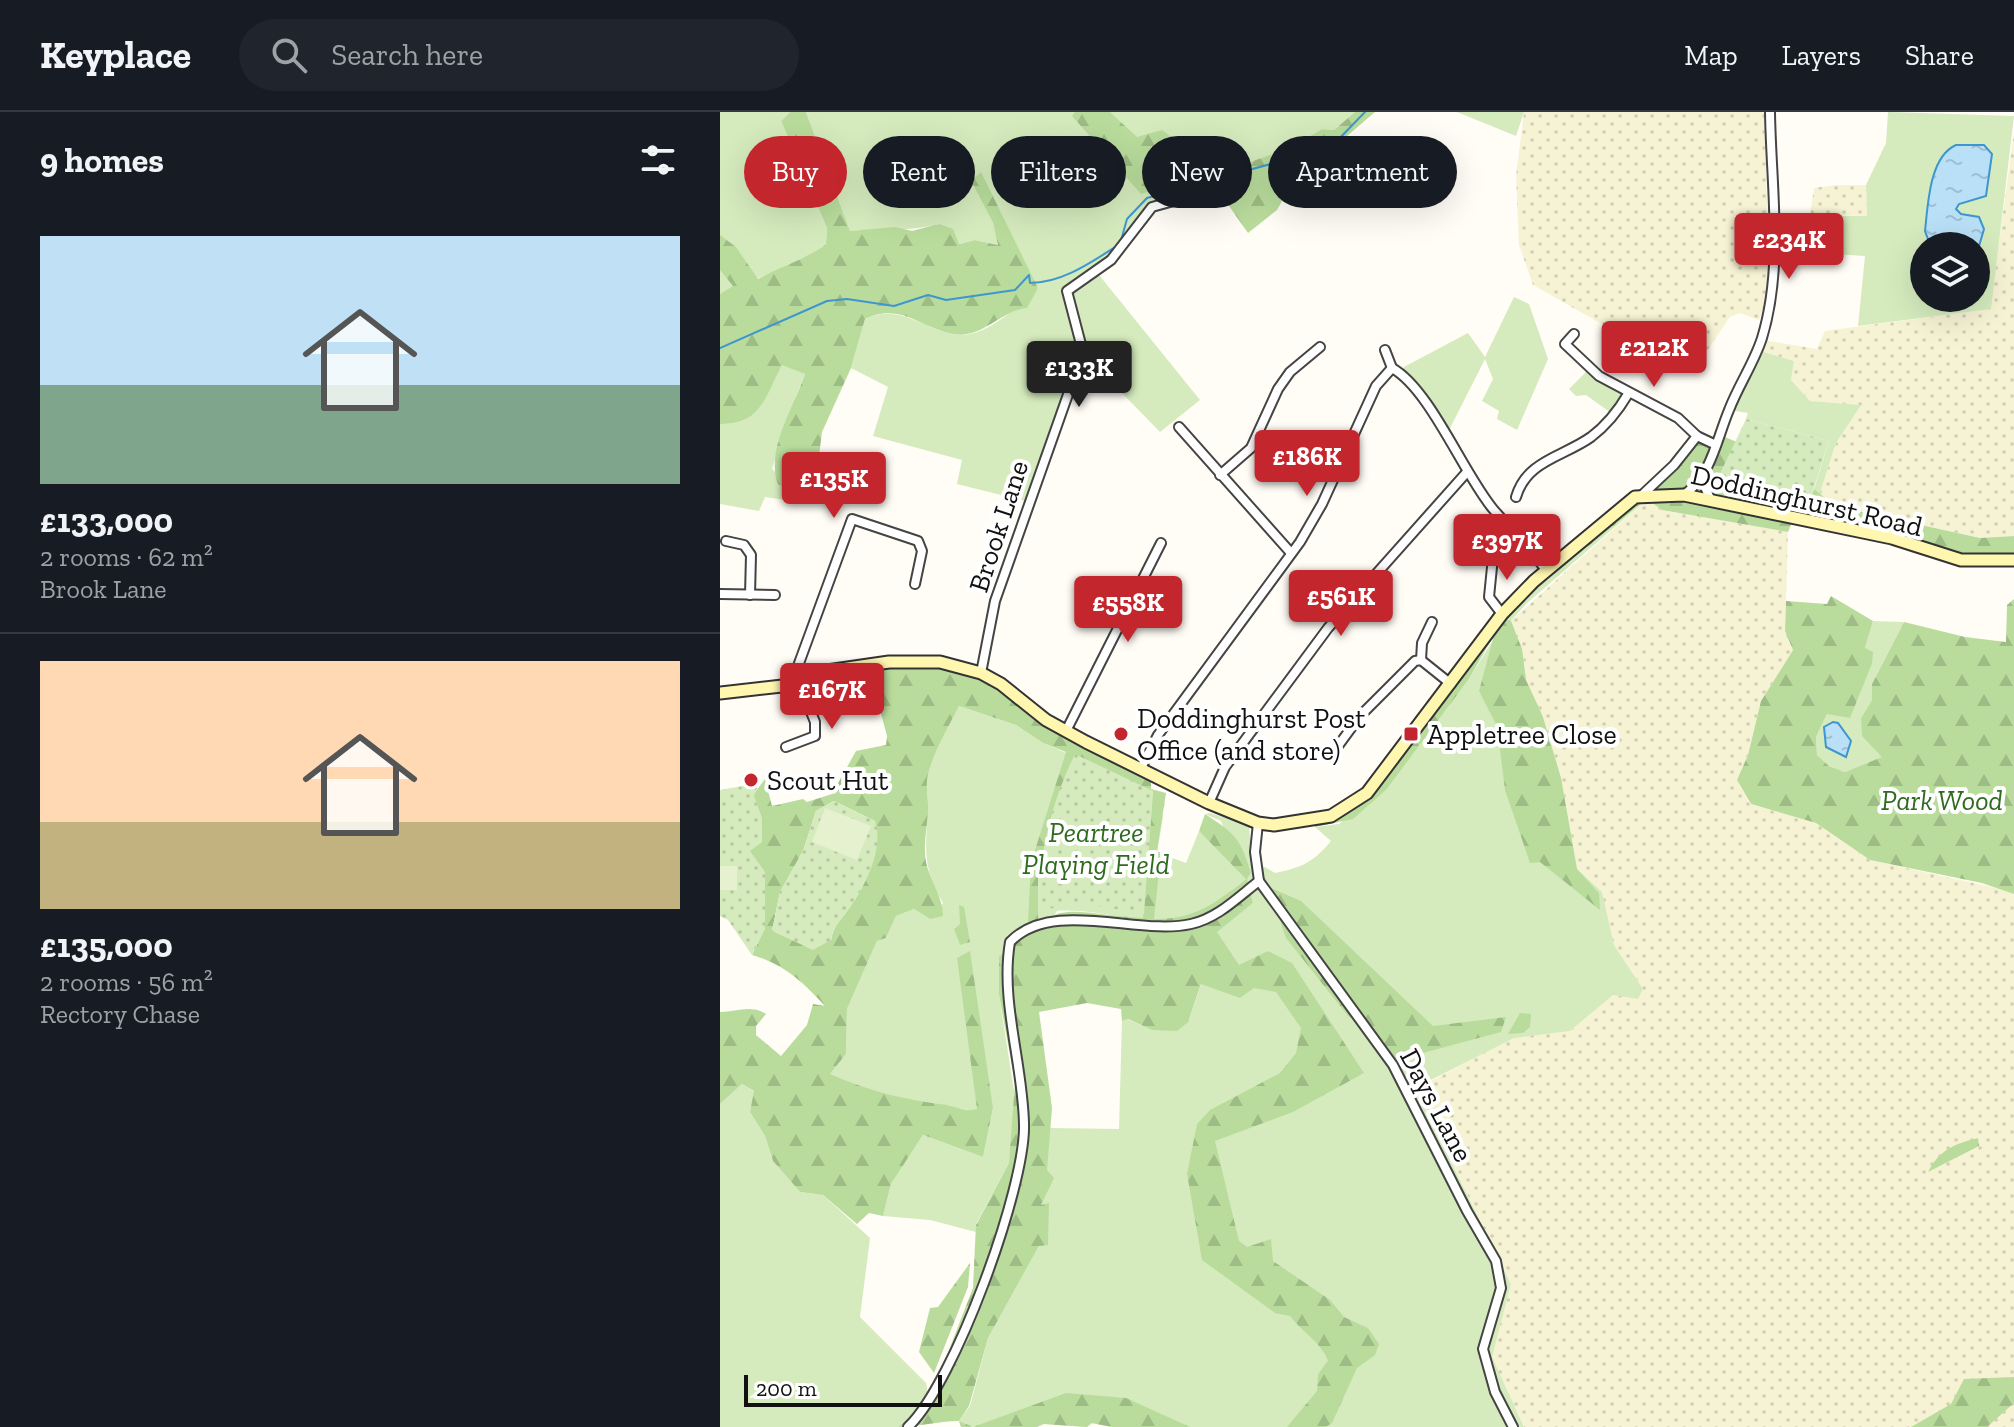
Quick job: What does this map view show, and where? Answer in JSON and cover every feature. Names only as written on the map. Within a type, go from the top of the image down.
[{"type":"street","points":[[1684,495],[1702,480],[1761,342],[1771,302],[1775,258],[1770,112]]},
{"type":"street","name":"Brook Lane","points":[[981,673],[995,601],[1050,439],[1081,361],[1083,352],[1067,291],[1111,260],[1151,208]]},
{"type":"street","points":[[1574,334],[1565,344],[1599,376],[1678,418],[1697,436],[1716,445]]},
{"type":"street","points":[[1220,475],[1251,448],[1278,389],[1290,372],[1320,347]]},
{"type":"street","points":[[1385,350],[1392,368],[1412,385],[1493,509],[1526,542],[1546,570]]},
{"type":"street","points":[[1140,770],[1158,735],[1291,553],[1322,504],[1376,386],[1392,368]]},
{"type":"street","points":[[1516,497],[1521,482],[1538,465],[1592,436],[1617,412],[1628,394]]},
{"type":"street","points":[[1179,427],[1291,553]]},
{"type":"street","points":[[720,693],[795,684],[827,671],[889,662],[940,662],[981,673],[1066,731],[1140,770],[1258,823],[1308,822],[1331,816],[1357,802],[1502,614],[1546,570],[1623,505],[1641,496],[1674,465],[1697,436]]},
{"type":"street","points":[[1209,803],[1225,767],[1328,628],[1467,472]]},
{"type":"street","points":[[1702,480],[1711,501]]},
{"type":"street","name":"Doddinghurst Road","points":[[1641,496],[1684,495],[1892,538],[1961,560],[2014,560]]},
{"type":"street","points":[[786,747],[815,736],[815,722],[795,684],[852,519],[918,541],[922,551],[915,584]]},
{"type":"street","points":[[726,541],[744,545],[751,555],[750,595]]},
{"type":"street","points":[[1066,731],[1161,543]]},
{"type":"street","points":[[1493,557],[1489,597],[1502,614]]},
{"type":"street","points":[[720,594],[775,595]]},
{"type":"street","points":[[1421,660],[1422,643],[1432,622]]},
{"type":"street","points":[[1421,660],[1451,684]]},
{"type":"street","points":[[1335,750],[1360,716],[1406,667],[1421,660]]},
{"type":"street","points":[[908,1427],[932,1398],[966,1328],[994,1255],[1025,1128],[1021,1066],[1010,998],[1010,942],[1017,935],[1058,919],[1147,926],[1194,924],[1211,918],[1259,881],[1255,852],[1258,823]]},
{"type":"street","name":"Days Lane","points":[[1259,881],[1393,1065],[1467,1211],[1496,1261],[1502,1282],[1483,1349],[1495,1392],[1513,1427]]},
{"type":"shaded area","points":[[1524,112],[1764,112],[1769,258],[1765,303],[1759,320],[1740,313],[1730,317],[1696,367],[1686,372],[1533,285],[1519,245],[1516,176]]},
{"type":"shaded area","points":[[2014,132],[2014,536],[1980,538],[1835,506],[1819,496],[1836,443],[1860,405],[1810,401],[1791,380],[1794,361],[1757,350],[1763,340],[1817,349],[1825,331],[1968,312],[1990,312]]},
{"type":"shaded area","points":[[1866,185],[1867,216],[1810,215],[1814,188]]},
{"type":"shaded area","points":[[1647,499],[1662,510],[1788,532],[1785,631],[1793,650],[1761,701],[1748,755],[1737,780],[1750,804],[1816,823],[1870,860],[2006,890],[2014,895],[2014,1427],[1524,1427],[1491,1357],[1511,1284],[1416,1089],[1514,1037],[1570,1031],[1613,994],[1638,999],[1643,989],[1614,945],[1577,869],[1561,778],[1543,717],[1526,680],[1522,649],[1511,621]]},
{"type":"green space","points":[[720,112],[790,112],[781,121],[787,136],[744,136],[744,208],[818,208],[827,228],[826,244],[806,258],[720,294]]},
{"type":"green space","points":[[790,112],[806,112],[815,136],[787,136],[781,121]]},
{"type":"green space","points":[[806,112],[1355,112],[1334,130],[1322,129],[1310,136],[1268,136],[1268,155],[1252,161],[1252,136],[1142,136],[1142,208],[1151,208],[1123,248],[1095,270],[1200,400],[1160,432],[1083,353],[1029,502],[957,484],[962,460],[873,436],[888,387],[851,368],[865,319],[877,315],[899,315],[941,331],[965,335],[988,327],[1010,312],[1038,288],[997,208],[1126,208],[1126,136],[991,136],[991,196],[980,175],[975,178],[975,136],[863,136],[863,208],[975,208],[975,189],[993,223],[999,245],[975,240],[958,244],[939,224],[850,231],[841,208],[847,208],[847,136],[815,136]]},
{"type":"green space","points":[[1075,112],[1110,112],[1137,137],[1162,130],[1170,136],[1142,136],[1142,194],[1126,177],[1126,136],[1090,136],[1072,116]]},
{"type":"green space","points":[[1355,112],[1375,112],[1347,136],[1310,136],[1322,129],[1334,130]]},
{"type":"green space","points":[[1457,112],[1524,112],[1516,136]]},
{"type":"green space","points":[[1888,112],[2014,116],[1991,309],[1990,232],[1910,232],[1910,312],[1968,312],[1858,326],[1865,256],[1832,254],[1795,246],[1791,216],[1867,216],[1866,185],[1886,143]]},
{"type":"green space","points":[[1268,155],[1268,208],[1278,208],[1248,233],[1230,208],[1252,208],[1252,161]]},
{"type":"green space","points":[[981,172],[991,192],[991,208],[999,208],[1038,288],[1027,308],[963,335],[941,331],[889,313],[865,319],[851,368],[822,432],[819,456],[795,492],[778,484],[775,457],[782,429],[805,374],[782,365],[766,397],[753,414],[734,423],[720,424],[720,294],[733,286],[720,270],[720,235],[736,247],[758,279],[826,244],[827,228],[818,208],[841,208],[850,231],[895,227],[912,231],[939,224],[953,229],[959,244],[975,240],[998,245],[993,223],[975,189],[975,177]]},
{"type":"green space","points":[[1514,297],[1529,304],[1548,359],[1517,430],[1497,419],[1499,411],[1482,401],[1493,379],[1485,359],[1446,436],[1401,373],[1404,367],[1468,333],[1485,357]]},
{"type":"green space","points":[[1757,350],[1794,361],[1791,380],[1810,401],[1861,405],[1836,443],[1819,496],[1814,489],[1829,441],[1746,419],[1748,413],[1729,410]]},
{"type":"green space","points":[[782,364],[805,374],[785,422],[772,469],[795,492],[819,456],[805,503],[765,497],[759,511],[720,504],[720,424],[733,423],[753,414],[766,397]]},
{"type":"green space","points":[[1591,367],[1628,394],[1614,415],[1586,395],[1576,396],[1569,389]]},
{"type":"green space","points":[[1746,419],[1829,441],[1808,506],[1718,478]]},
{"type":"green space","points":[[1720,435],[1737,442],[1718,478],[1807,506],[1814,489],[1835,506],[1980,538],[2014,536],[2014,560],[1986,561],[1793,519],[1788,532],[1662,510],[1647,499],[1549,578],[1506,619],[1511,621],[1522,649],[1526,680],[1543,717],[1561,778],[1577,869],[1599,893],[1600,910],[1540,862],[1530,863],[1505,790],[1497,726],[1479,691],[1494,635],[1469,679],[1387,789],[1353,819],[1315,827],[1315,820],[1357,802],[1502,614],[1674,465],[1697,436],[1716,445]]},
{"type":"green space","points":[[1647,499],[1526,604],[1511,621],[1522,649],[1526,680],[1541,712],[1561,778],[1577,869],[1602,892],[1614,945],[1643,989],[1638,999],[1613,995],[1570,1031],[1514,1038],[1415,1088],[1511,1284],[1492,1357],[1524,1427],[1109,1427],[1096,1421],[1087,1427],[1044,1424],[961,1427],[959,1421],[970,1406],[988,1338],[1039,1246],[1048,1204],[1040,1206],[1050,1128],[1119,1129],[1122,1021],[1127,1019],[1152,1030],[1188,1022],[1201,985],[1211,935],[1253,903],[1246,879],[1209,908],[1178,919],[1144,920],[1091,912],[1057,911],[999,995],[1016,1104],[1009,1163],[976,1224],[976,1232],[930,1220],[883,1216],[891,1184],[923,1135],[983,1157],[993,1108],[967,1112],[949,1105],[930,1105],[860,1087],[829,1075],[846,1054],[847,1009],[877,941],[886,938],[896,916],[914,909],[930,919],[943,903],[932,880],[927,859],[927,780],[938,748],[959,706],[1016,725],[1043,743],[1151,789],[1163,817],[1157,852],[1186,863],[1199,831],[1239,869],[1221,821],[1205,814],[1210,813],[1249,825],[1252,868],[1265,867],[1275,873],[1292,869],[1313,859],[1331,841],[1315,827],[1339,824],[1387,789],[1469,679],[1506,619],[1549,578]]},
{"type":"green space","name":"Park Wood","points":[[1831,596],[1873,621],[1865,648],[1873,652],[1872,664],[1850,718],[1827,714],[1816,737],[1817,755],[1829,766],[1845,772],[1882,757],[1862,736],[1861,718],[1872,700],[1872,684],[1904,622],[1965,637],[2006,642],[2007,605],[2014,599],[2014,894],[1982,883],[1870,860],[1816,823],[1751,804],[1737,780],[1748,755],[1761,701],[1793,650],[1785,631],[1786,601],[1827,604]]},
{"type":"green space","points":[[1873,621],[1904,622],[1872,684],[1872,700],[1861,718],[1883,757],[1845,772],[1829,766],[1817,755],[1816,737],[1827,714],[1850,717],[1872,664],[1865,648]]},
{"type":"green space","points":[[940,662],[981,673],[1014,697],[1151,780],[1151,789],[1166,793],[1157,851],[1161,853],[1154,919],[1193,913],[1225,896],[1246,879],[1199,831],[1205,814],[1230,832],[1240,844],[1251,873],[1247,879],[1253,903],[1217,932],[1239,965],[1268,951],[1292,963],[1364,1073],[1293,1112],[1215,1141],[1239,1241],[1247,1247],[1271,1239],[1273,1261],[1330,1300],[1344,1317],[1368,1328],[1379,1344],[1375,1355],[1357,1368],[1332,1423],[1326,1427],[1287,1427],[1317,1391],[1318,1374],[1328,1361],[1290,1316],[1275,1313],[1202,1260],[1187,1174],[1197,1124],[1210,1110],[1280,1073],[1296,1053],[1301,1028],[1276,992],[1254,988],[1240,998],[1201,984],[1188,1022],[1177,1031],[1152,1030],[1128,1019],[1122,1021],[1121,1009],[1087,1003],[1039,1012],[1052,1108],[1047,1170],[1054,1178],[1041,1205],[1049,1203],[1048,1245],[1039,1246],[988,1338],[969,1406],[959,1421],[898,1427],[930,1399],[973,1288],[976,1225],[1009,1163],[1015,1082],[999,995],[999,957],[1037,924],[1065,912],[1143,918],[1153,791],[1038,870],[1038,919],[1028,922],[1031,863],[1066,752],[1043,743],[1016,725],[959,706],[938,748],[927,780],[925,855],[943,916],[930,919],[914,909],[896,916],[886,938],[877,941],[847,1009],[846,1054],[830,1074],[887,1094],[965,1110],[977,1109],[957,958],[970,951],[993,1108],[983,1157],[923,1135],[891,1184],[883,1216],[869,1213],[857,1224],[823,1195],[800,1192],[773,1161],[765,1136],[750,1112],[754,1091],[742,1084],[720,1104],[720,1012],[749,1009],[766,1014],[756,1026],[756,1035],[781,1056],[807,1025],[813,1004],[825,1006],[792,975],[774,963],[752,955],[765,928],[750,851],[762,819],[753,795],[765,779],[772,806],[803,799],[807,802],[832,794],[856,751],[886,745],[887,736],[868,665]],"holes":[[[834,801],[875,821],[875,844],[867,876],[857,897],[836,926],[831,940],[772,931],[780,892],[803,851],[816,811]]]},
{"type":"green space","name":"Peartree Playing Field","points":[[1075,754],[1153,791],[1144,914],[1078,906],[1038,912],[1048,831],[1059,792]]},
{"type":"green space","points":[[759,783],[754,796],[762,819],[762,842],[750,851],[765,872],[765,928],[752,955],[728,920],[720,916],[720,790]]},
{"type":"green space","points":[[834,801],[875,821],[877,843],[867,877],[836,926],[831,940],[813,950],[772,931],[780,892],[803,851],[816,811]]},
{"type":"green space","points":[[825,808],[871,826],[857,860],[812,842]]},
{"type":"green space","points":[[720,866],[737,866],[737,890],[720,890]]},
{"type":"green space","points":[[1269,887],[1301,901],[1433,1026],[1506,1017],[1501,1032],[1393,1061],[1377,1037],[1348,1016],[1286,938]]},
{"type":"green space","points":[[959,905],[964,907],[970,942],[960,945],[954,929],[960,924]]},
{"type":"green space","points":[[1520,1013],[1531,1014],[1530,1027],[1523,1033],[1508,1034]]},
{"type":"green space","points":[[742,1084],[755,1092],[750,1112],[765,1136],[773,1161],[800,1192],[823,1195],[870,1238],[860,1317],[926,1383],[929,1399],[898,1427],[720,1427],[720,1104]]},
{"type":"green space","points":[[1978,1138],[1979,1146],[1928,1172],[1948,1149]]},
{"type":"green space","points":[[970,1263],[968,1287],[934,1373],[919,1352],[930,1308],[938,1307]]},
{"type":"green space","points":[[2014,1377],[2014,1403],[1987,1427],[1911,1427],[1951,1404],[1964,1379]]},
{"type":"green space","points":[[1066,1393],[1126,1398],[1190,1427],[1112,1427],[1091,1423],[1087,1427],[1044,1424],[1037,1427],[973,1427]]},
{"type":"water","points":[[1956,145],[1984,145],[1992,154],[1986,196],[1959,204],[1956,209],[1961,214],[1979,217],[1983,232],[1925,232],[1935,171],[1947,151]]},
{"type":"water","points":[[1838,723],[1851,741],[1846,757],[1826,747],[1824,727]]},
{"type":"waterway","points":[[720,348],[827,301],[847,299],[894,306],[928,295],[946,300],[1015,290],[1029,275],[1030,283],[1066,275],[1120,244],[1127,219],[1147,198],[1278,162],[1327,137],[1333,145],[1365,112]]},
{"type":"place","name":"Doddinghurst Post Office (and store)","points":[[1121,734]]},
{"type":"place","name":"Appletree Close","points":[[1411,734]]},
{"type":"place","name":"Scout Hut","points":[[751,780]]}]
